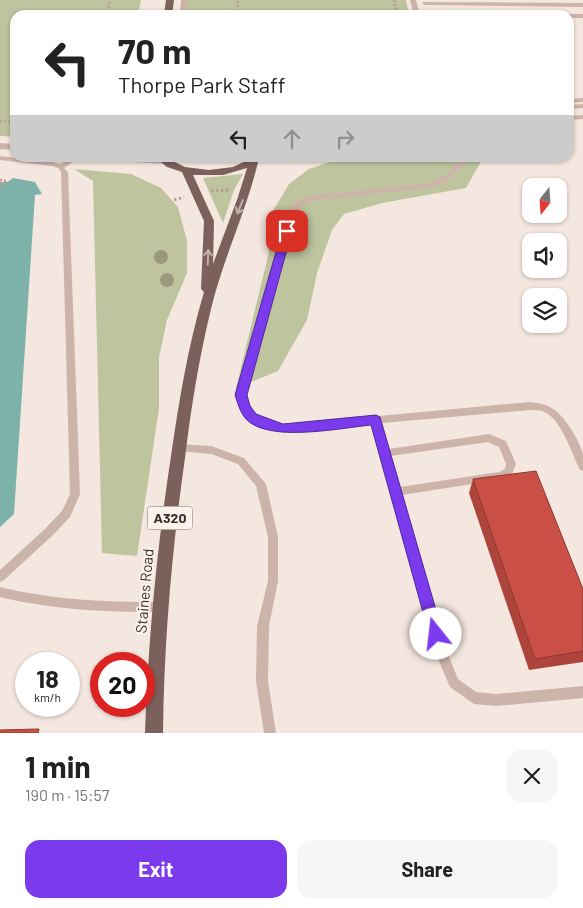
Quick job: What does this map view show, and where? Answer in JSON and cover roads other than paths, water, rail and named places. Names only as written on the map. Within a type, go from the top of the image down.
[{"type":"main road","points":[[169,162],[186,170],[204,172],[222,171],[240,167],[250,162]]},
{"type":"main road","name":"Staines Road","points":[[154,733],[160,607],[185,399],[206,306],[255,162]]},
{"type":"main road","name":"Staines Road","points":[[186,170],[209,221],[206,306]]},
{"type":"lane","points":[[532,0],[583,4]]},
{"type":"lane","points":[[425,3],[583,4]]},
{"type":"lane","points":[[0,577],[66,514],[75,494],[65,179],[64,172],[60,167],[44,162]]},
{"type":"lane","points":[[60,167],[69,162]]},
{"type":"lane","points":[[463,162],[443,182],[427,186],[310,198],[299,204],[292,213],[241,395],[244,407],[252,417],[283,429],[530,406],[541,407],[552,413],[571,439],[583,467]]},
{"type":"lane","points":[[376,420],[441,652],[454,683],[474,698],[496,700],[583,692]]},
{"type":"lane","points":[[385,453],[489,438],[503,444],[511,464],[509,470],[501,476],[396,492]]},
{"type":"lane","points":[[179,448],[211,450],[241,461],[261,484],[273,537],[273,581],[263,635],[262,681],[270,733]]},
{"type":"lane","points":[[0,592],[16,597],[64,604],[160,607]]},
{"type":"water","points":[[13,178],[35,182],[42,194],[35,195],[14,514],[0,527],[0,182],[7,182]]}]
